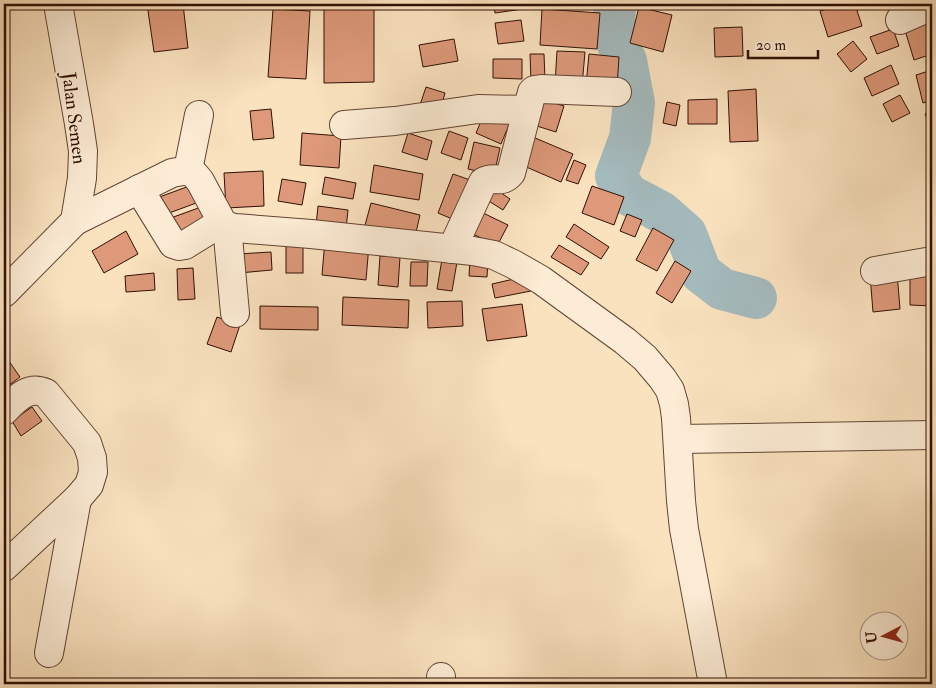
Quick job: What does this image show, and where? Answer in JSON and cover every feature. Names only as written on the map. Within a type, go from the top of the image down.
[{"type":"street","name":"Jalan Semen","points":[[58,4],[83,151],[82,178],[75,221]]},
{"type":"street","points":[[900,20],[932,6]]},
{"type":"street","points":[[452,249],[484,182],[489,179],[502,180],[511,173],[532,92],[537,89],[617,92]]},
{"type":"street","points":[[344,125],[395,121],[478,109],[527,110]]},
{"type":"street","points":[[188,170],[199,115]]},
{"type":"street","points":[[4,293],[75,221],[172,173],[188,170],[195,174],[200,181],[224,224],[235,313]]},
{"type":"street","points":[[139,189],[173,244],[179,246],[185,245],[224,224],[235,228],[452,249],[494,256],[513,264],[541,280],[625,341],[645,358],[670,390],[674,404],[678,439],[680,501],[713,684]]},
{"type":"street","points":[[875,271],[932,261]]},
{"type":"street","points":[[4,411],[17,398],[32,390],[46,393],[87,443],[94,472],[89,485],[78,499],[4,568]]},
{"type":"street","points":[[678,439],[932,435]]},
{"type":"street","points":[[49,653],[78,499]]},
{"type":"building","points":[[147,4],[183,4],[188,48],[154,52]]},
{"type":"building","points":[[494,4],[522,4],[523,9],[495,13]]},
{"type":"building","points":[[841,4],[855,4],[862,26],[828,37],[820,11]]},
{"type":"building","points":[[324,5],[374,5],[374,82],[324,83]]},
{"type":"building","points":[[639,7],[672,15],[663,52],[630,43]]},
{"type":"building","points":[[273,9],[310,11],[306,79],[268,77]]},
{"type":"building","points":[[542,9],[600,13],[597,49],[540,45]]},
{"type":"building","points":[[521,20],[524,41],[498,44],[495,23]]},
{"type":"building","points":[[928,20],[932,36],[932,54],[914,60],[904,27]]},
{"type":"building","points":[[742,27],[743,56],[715,57],[714,28]]},
{"type":"building","points":[[893,29],[899,46],[877,54],[870,37]]},
{"type":"building","points":[[454,39],[458,61],[423,67],[419,45]]},
{"type":"building","points":[[853,41],[867,59],[851,72],[837,54]]},
{"type":"building","points":[[557,51],[585,52],[582,86],[555,84]]},
{"type":"building","points":[[530,54],[544,54],[545,80],[531,81]]},
{"type":"building","points":[[589,54],[619,57],[617,87],[586,85]]},
{"type":"building","points":[[493,59],[522,59],[522,79],[493,78]]},
{"type":"building","points":[[891,65],[899,84],[872,96],[864,78]]},
{"type":"building","points":[[932,70],[932,100],[923,103],[916,75]]},
{"type":"building","points":[[426,87],[445,93],[440,111],[420,105]]},
{"type":"building","points":[[756,89],[758,141],[730,142],[728,91]]},
{"type":"building","points":[[900,95],[910,113],[892,122],[883,104]]},
{"type":"building","points":[[531,96],[564,106],[556,132],[524,122]]},
{"type":"building","points":[[717,99],[717,124],[688,124],[688,100]]},
{"type":"building","points":[[667,102],[680,105],[676,126],[663,123]]},
{"type":"building","points":[[271,109],[274,138],[253,140],[250,111]]},
{"type":"building","points":[[486,110],[511,120],[501,144],[476,133]]},
{"type":"building","points":[[932,111],[932,126],[931,127],[925,114]]},
{"type":"building","points":[[449,131],[468,138],[461,160],[441,153]]},
{"type":"building","points":[[302,133],[341,136],[339,168],[300,165]]},
{"type":"building","points":[[408,133],[432,141],[427,160],[402,152]]},
{"type":"building","points":[[528,135],[573,154],[561,182],[517,163]]},
{"type":"building","points":[[474,142],[500,148],[494,175],[468,169]]},
{"type":"building","points":[[574,160],[586,165],[578,184],[566,180]]},
{"type":"building","points":[[374,165],[423,174],[419,200],[370,192]]},
{"type":"building","points":[[263,171],[264,206],[226,208],[224,173]]},
{"type":"building","points":[[453,174],[473,181],[457,221],[438,213]]},
{"type":"building","points":[[325,177],[356,183],[353,199],[322,194]]},
{"type":"building","points":[[282,179],[306,183],[302,205],[278,201]]},
{"type":"building","points":[[192,185],[199,202],[161,216],[154,199]]},
{"type":"building","points":[[491,186],[510,199],[503,210],[484,198]]},
{"type":"building","points":[[592,186],[624,197],[614,225],[582,213]]},
{"type":"building","points":[[371,203],[420,215],[414,241],[364,229]]},
{"type":"building","points":[[318,206],[348,210],[346,229],[316,226]]},
{"type":"building","points":[[201,207],[208,227],[175,238],[168,219]]},
{"type":"building","points":[[479,211],[508,225],[497,246],[469,232]]},
{"type":"building","points":[[627,214],[642,220],[635,237],[620,231]]},
{"type":"building","points":[[574,224],[609,247],[601,259],[566,237]]},
{"type":"building","points":[[653,228],[674,240],[657,271],[636,260]]},
{"type":"building","points":[[126,231],[138,254],[104,273],[92,251]]},
{"type":"building","points":[[325,240],[369,245],[366,280],[322,275]]},
{"type":"building","points":[[286,241],[303,241],[303,273],[286,273]]},
{"type":"building","points":[[559,245],[589,263],[581,275],[551,257]]},
{"type":"building","points":[[271,252],[272,270],[239,273],[238,254]]},
{"type":"building","points":[[380,256],[400,257],[398,287],[378,285]]},
{"type":"building","points":[[442,259],[457,262],[452,291],[437,289]]},
{"type":"building","points":[[470,259],[488,259],[487,277],[469,276]]},
{"type":"building","points":[[675,261],[691,271],[672,303],[656,293]]},
{"type":"building","points":[[411,262],[428,262],[427,286],[410,286]]},
{"type":"building","points":[[193,268],[195,299],[178,300],[177,269]]},
{"type":"building","points":[[897,272],[900,309],[873,312],[870,275]]},
{"type":"building","points":[[154,273],[155,290],[126,292],[125,276]]},
{"type":"building","points":[[527,276],[531,291],[495,298],[492,284]]},
{"type":"building","points":[[910,276],[932,276],[932,306],[910,305]]},
{"type":"building","points":[[343,297],[409,300],[408,328],[342,325]]},
{"type":"building","points":[[462,301],[463,326],[428,328],[427,302]]},
{"type":"building","points":[[522,304],[527,336],[487,341],[482,309]]},
{"type":"building","points":[[260,306],[318,307],[318,330],[260,329]]},
{"type":"building","points":[[217,317],[240,325],[231,352],[207,344]]},
{"type":"building","points":[[4,354],[20,377],[4,389]]},
{"type":"building","points":[[32,407],[42,421],[21,436],[12,421]]},
{"type":"waterway","points":[[616,4],[614,16],[615,38],[626,61],[634,103],[630,138],[616,176],[627,194],[661,212],[686,234],[701,273],[722,289],[756,298]]}]
